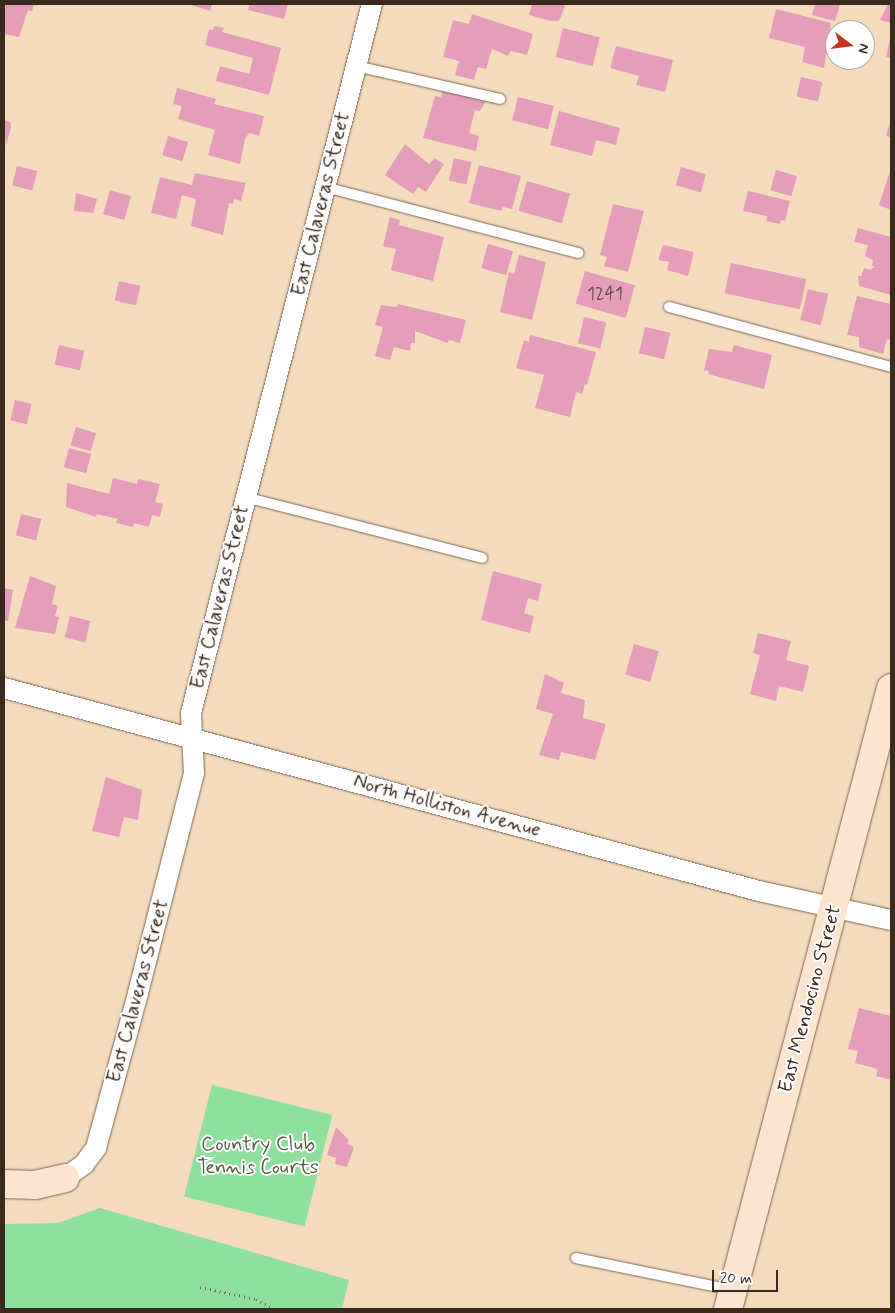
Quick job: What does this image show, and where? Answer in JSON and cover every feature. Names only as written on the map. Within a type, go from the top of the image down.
[{"type":"street","name":"East Calaveras Street","points":[[65,1178],[84,1164],[96,1148],[194,773],[191,713],[372,4]]},
{"type":"street","name":"North Holliston Avenue","points":[[4,688],[759,891],[891,920]]},
{"type":"street","name":"East Mendocino Street","points":[[731,1300],[891,688]]},
{"type":"street","points":[[4,1184],[36,1185],[65,1178]]},
{"type":"lane","points":[[356,66],[500,99]]},
{"type":"lane","points":[[325,187],[579,253]]},
{"type":"lane","points":[[669,307],[891,367]]},
{"type":"lane","points":[[245,497],[482,558]]},
{"type":"lane","points":[[576,1258],[731,1300]]},
{"type":"path","points":[[200,1287],[256,1299],[274,1309]]},
{"type":"green space","name":"Country Club Tennis Courts","points":[[212,1085],[332,1115],[304,1227],[184,1197]]},
{"type":"green space","points":[[100,1208],[349,1280],[342,1309],[4,1309],[4,1224],[58,1223]]},
{"type":"building","points":[[4,4],[34,4],[32,11],[28,10],[19,37],[4,34]]},
{"type":"building","points":[[188,4],[212,4],[210,11]]},
{"type":"building","points":[[250,4],[288,4],[284,19],[248,10]]},
{"type":"building","points":[[532,4],[558,4],[565,6],[559,21],[551,21],[529,15]]},
{"type":"building","points":[[815,4],[840,4],[835,20],[812,15]]},
{"type":"building","points":[[888,4],[891,4],[891,23],[880,20]]},
{"type":"building","points":[[776,9],[825,21],[824,68],[802,62],[805,47],[769,38]]},
{"type":"building","points":[[472,14],[533,34],[527,55],[511,51],[508,56],[492,49],[486,69],[478,67],[474,80],[455,75],[459,61],[443,57],[453,20],[469,24]]},
{"type":"building","points":[[214,26],[224,28],[222,32],[281,48],[269,95],[216,81],[220,66],[249,74],[253,58],[205,45],[209,29],[213,30]]},
{"type":"building","points":[[563,28],[600,37],[593,66],[556,57]]},
{"type":"building","points":[[891,38],[891,58],[886,57]]},
{"type":"building","points":[[616,46],[673,60],[665,92],[636,85],[639,76],[610,68]]},
{"type":"building","points":[[801,77],[822,82],[818,101],[797,96]]},
{"type":"building","points":[[443,87],[486,101],[480,111],[475,110],[469,133],[479,136],[476,151],[423,138],[435,96],[441,97]]},
{"type":"building","points":[[177,88],[216,99],[214,104],[264,116],[259,136],[249,133],[245,139],[240,164],[208,155],[215,130],[178,119],[182,106],[173,104]]},
{"type":"building","points":[[518,97],[554,106],[548,129],[512,120]]},
{"type":"building","points":[[559,111],[620,128],[616,145],[596,140],[592,156],[550,145]]},
{"type":"building","points":[[891,119],[891,137],[886,136]]},
{"type":"building","points":[[4,120],[10,122],[11,127],[6,145]]},
{"type":"building","points":[[168,136],[188,142],[182,161],[162,155]]},
{"type":"building","points":[[405,144],[429,164],[435,158],[444,164],[426,192],[418,187],[413,194],[385,175]]},
{"type":"building","points":[[454,158],[472,162],[466,184],[449,180]]},
{"type":"building","points":[[479,165],[521,176],[512,209],[503,207],[501,211],[469,203]]},
{"type":"building","points":[[17,166],[37,171],[33,190],[12,185]]},
{"type":"building","points":[[681,167],[706,174],[701,192],[676,185]]},
{"type":"building","points":[[891,168],[891,210],[879,205]]},
{"type":"building","points":[[776,170],[797,176],[791,196],[770,190]]},
{"type":"building","points":[[195,173],[246,183],[241,201],[234,199],[233,204],[229,203],[223,235],[191,226],[196,199],[182,195],[176,219],[151,213],[160,177],[192,185]]},
{"type":"building","points":[[527,181],[570,193],[562,223],[518,211]]},
{"type":"building","points":[[110,190],[131,196],[124,220],[103,214]]},
{"type":"building","points":[[748,191],[790,201],[785,221],[781,220],[780,224],[766,221],[767,216],[743,211]]},
{"type":"building","points":[[76,193],[97,199],[93,213],[74,211]]},
{"type":"building","points":[[613,204],[644,211],[628,272],[604,266],[607,257],[600,255]]},
{"type":"building","points":[[390,217],[400,220],[399,225],[444,237],[433,281],[391,270],[396,249],[383,246]]},
{"type":"building","points":[[858,228],[891,237],[891,295],[859,286],[858,276],[861,276],[864,268],[870,270],[875,267],[872,266],[873,260],[865,256],[868,245],[854,242]]},
{"type":"building","points":[[488,244],[513,251],[506,275],[481,268]]},
{"type":"building","points":[[663,245],[694,252],[688,276],[667,270],[669,262],[658,260]]},
{"type":"building","points":[[519,255],[546,262],[532,320],[500,312],[509,272],[514,274]]},
{"type":"building","points":[[731,263],[806,279],[800,309],[725,293]]},
{"type":"building","points":[[585,271],[635,285],[626,318],[576,304]]},
{"type":"building","points":[[119,281],[140,286],[136,305],[115,300]]},
{"type":"building","points":[[808,289],[828,294],[821,325],[800,320]]},
{"type":"building","points":[[857,296],[891,304],[891,340],[887,339],[883,354],[859,347],[859,337],[847,335]]},
{"type":"building","points":[[398,304],[466,320],[460,343],[449,340],[448,343],[415,331],[415,343],[411,343],[410,351],[394,347],[390,360],[375,356],[383,327],[375,325],[381,305],[397,307]]},
{"type":"building","points":[[584,317],[606,322],[600,348],[578,343]]},
{"type":"building","points":[[645,327],[670,333],[664,359],[639,353]]},
{"type":"building","points":[[530,335],[596,352],[587,385],[585,384],[582,394],[576,392],[570,417],[535,408],[544,375],[516,368],[524,340],[529,342]]},
{"type":"building","points":[[59,345],[84,351],[80,370],[55,364]]},
{"type":"building","points":[[734,345],[772,355],[764,389],[708,374],[709,371],[704,370],[709,349],[732,352]]},
{"type":"building","points":[[15,400],[32,404],[27,424],[10,420]]},
{"type":"building","points":[[76,427],[96,433],[91,451],[70,445]]},
{"type":"building","points":[[69,448],[91,454],[86,473],[64,467]]},
{"type":"building","points":[[113,478],[137,484],[138,479],[160,484],[155,502],[163,504],[160,517],[152,515],[149,527],[134,523],[133,527],[116,523],[118,519],[97,514],[96,517],[66,507],[67,483],[109,494]]},
{"type":"building","points":[[21,514],[41,519],[36,540],[16,535]]},
{"type":"building","points":[[493,571],[542,584],[538,601],[528,598],[524,613],[534,616],[530,633],[481,620]]},
{"type":"building","points":[[30,576],[56,586],[52,604],[58,606],[55,616],[59,617],[55,634],[15,628]]},
{"type":"building","points":[[4,588],[13,590],[8,621],[4,620]]},
{"type":"building","points":[[70,616],[90,621],[85,642],[65,637]]},
{"type":"building","points":[[758,633],[791,641],[786,660],[809,666],[803,692],[779,686],[776,701],[750,694],[760,655],[753,653]]},
{"type":"building","points":[[634,644],[659,651],[650,682],[625,675]]},
{"type":"building","points":[[545,674],[564,683],[561,693],[585,700],[583,718],[606,724],[595,760],[561,752],[559,760],[539,755],[553,714],[536,709]]},
{"type":"building","points":[[106,777],[142,790],[138,820],[124,817],[119,837],[92,831]]},
{"type":"building","points":[[859,1008],[891,1016],[891,1080],[876,1076],[878,1069],[855,1063],[858,1051],[848,1049]]},
{"type":"building","points":[[336,1127],[349,1140],[347,1144],[354,1147],[347,1167],[335,1164],[336,1158],[327,1155]]}]
